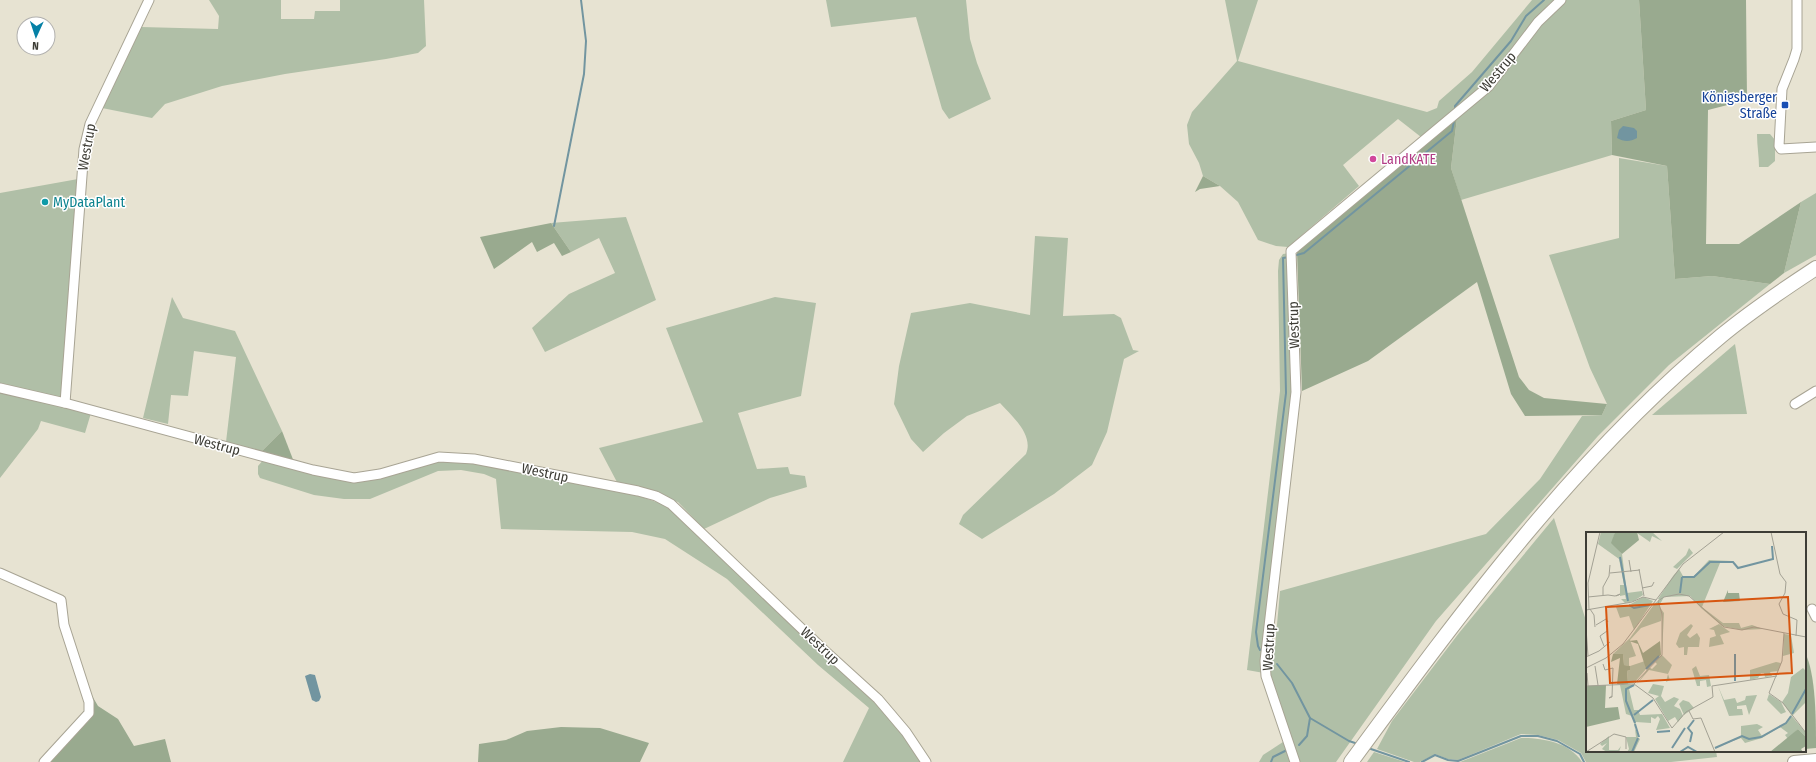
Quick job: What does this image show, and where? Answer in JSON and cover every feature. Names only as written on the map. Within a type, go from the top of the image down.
[{"type":"main road","points":[[1351,762],[1448,631],[1516,545],[1561,492],[1604,445],[1668,382],[1722,336],[1778,293],[1816,268]]},
{"type":"street","name":"Westrup","points":[[65,403],[84,149],[90,124],[149,0]]},
{"type":"street","name":"Westrup","points":[[1295,762],[1266,676],[1265,661],[1296,392],[1291,251],[1489,86],[1538,22],[1561,0]]},
{"type":"street","points":[[1797,0],[1796,49],[1794,59],[1782,89],[1779,146],[1781,149],[1816,147]]},
{"type":"street","name":"Westrup","points":[[0,388],[65,403],[313,470],[354,478],[380,474],[439,457],[474,459],[638,491],[656,496],[671,504],[824,650],[878,699],[906,732],[926,762]]},
{"type":"street","points":[[1795,404],[1816,392]]},
{"type":"street","points":[[0,573],[61,600],[64,625],[89,702],[89,713],[44,762]]},
{"type":"street","points":[[1794,762],[1816,760]]},
{"type":"green space","points":[[209,0],[281,0],[281,19],[314,19],[315,11],[340,11],[340,0],[424,0],[426,46],[418,53],[285,74],[222,86],[165,104],[152,118],[102,108],[141,27],[218,29],[219,16]]},
{"type":"green space","points":[[826,0],[966,0],[970,39],[977,63],[991,99],[949,119],[942,109],[916,17],[831,27]]},
{"type":"green space","points":[[1225,0],[1258,0],[1238,61],[1427,112],[1437,108],[1439,101],[1472,72],[1532,0],[1554,0],[1549,4],[1485,85],[1421,137],[1398,119],[1343,165],[1359,186],[1288,247],[1276,246],[1258,240],[1238,202],[1220,186],[1203,176],[1199,163],[1189,144],[1187,125],[1192,112],[1237,61]]},
{"type":"green space","points":[[1566,0],[1639,0],[1646,110],[1611,121],[1612,155],[1461,200],[1451,168],[1457,118],[1552,11]]},
{"type":"green space","points":[[1639,0],[1746,0],[1747,100],[1708,110],[1706,244],[1739,244],[1801,202],[1784,273],[1770,284],[1712,276],[1675,279],[1667,166],[1612,155],[1611,121],[1646,110]]},
{"type":"green space","points":[[1457,118],[1451,168],[1519,377],[1529,390],[1544,398],[1607,404],[1602,415],[1525,416],[1511,394],[1477,282],[1368,361],[1302,391],[1297,252]]},
{"type":"green space","points":[[1757,134],[1770,134],[1775,140],[1775,161],[1768,167],[1759,167]]},
{"type":"green space","points":[[1619,158],[1667,166],[1675,279],[1712,276],[1770,284],[1669,365],[1598,436],[1436,621],[1336,762],[1297,762],[1270,678],[1269,661],[1275,647],[1280,591],[1486,534],[1540,479],[1582,416],[1602,415],[1607,404],[1590,368],[1549,255],[1619,238]]},
{"type":"green space","points":[[1203,176],[1220,186],[1200,189],[1195,192]]},
{"type":"green space","points":[[78,179],[63,398],[0,383],[0,193]]},
{"type":"green space","points":[[1816,193],[1816,255],[1784,273],[1801,202]]},
{"type":"green space","points":[[626,217],[656,300],[545,352],[532,328],[569,294],[615,273],[599,238],[571,252],[551,223]]},
{"type":"green space","points":[[551,223],[571,252],[562,256],[554,243],[537,252],[532,242],[494,269],[480,237]]},
{"type":"green space","points":[[1035,236],[1068,238],[1063,316],[1114,314],[1121,318],[1133,350],[1139,351],[1124,359],[1107,432],[1092,465],[1054,494],[982,539],[959,524],[963,515],[1026,454],[1028,447],[1024,433],[1016,420],[1000,403],[967,416],[944,433],[923,452],[911,439],[894,404],[899,366],[911,313],[970,303],[1030,315]]},
{"type":"green space","points":[[1290,253],[1295,392],[1264,673],[1247,670],[1280,391],[1279,260],[1283,254]]},
{"type":"green space","points":[[172,297],[183,318],[235,331],[282,431],[261,452],[226,442],[236,357],[194,351],[188,396],[171,395],[168,424],[143,418]]},
{"type":"green space","points":[[775,297],[816,303],[801,396],[738,413],[757,469],[788,467],[790,474],[805,476],[807,487],[770,498],[704,529],[678,502],[618,484],[599,448],[703,422],[666,328]]},
{"type":"green space","points":[[1735,344],[1747,414],[1652,415]]},
{"type":"green space","points":[[0,391],[91,413],[85,433],[41,421],[38,429],[0,478]]},
{"type":"green space","points":[[282,431],[294,462],[261,452]]},
{"type":"green space","points":[[440,458],[474,461],[636,495],[674,508],[876,700],[924,762],[843,762],[869,708],[818,665],[727,579],[665,539],[632,532],[501,529],[496,479],[484,474],[461,470],[438,471],[370,499],[344,499],[314,495],[260,478],[258,474],[258,466],[264,459],[354,480]]},
{"type":"green space","points":[[1554,518],[1586,621],[1586,752],[1716,752],[1717,757],[1671,762],[1586,762],[1581,753],[1558,740],[1538,735],[1521,734],[1458,760],[1448,759],[1435,754],[1420,762],[1414,762],[1377,749],[1392,721],[1459,633]]},
{"type":"green space","points":[[1806,655],[1809,662],[1813,685],[1816,748],[1806,749]]},
{"type":"green space","points":[[91,694],[98,706],[118,719],[134,746],[165,739],[171,762],[45,762],[91,714]]},
{"type":"green space","points":[[561,727],[600,728],[649,743],[640,762],[478,762],[479,744],[506,740],[527,731]]},
{"type":"green space","points":[[1521,738],[1555,742],[1577,755],[1582,762],[1460,762]]},
{"type":"green space","points":[[1286,740],[1293,762],[1259,762],[1263,755]]},
{"type":"green space","points":[[1374,752],[1405,762],[1367,762]]},
{"type":"water","points":[[1623,126],[1634,128],[1637,131],[1637,138],[1627,141],[1617,138],[1619,130]]},
{"type":"water","points":[[310,674],[315,675],[321,697],[319,701],[316,702],[312,700],[305,676]]},
{"type":"waterway","points":[[554,226],[584,74],[586,41],[581,0]]},
{"type":"waterway","points":[[1455,110],[1455,106],[1511,41],[1526,16],[1544,0]]},
{"type":"waterway","points":[[1293,256],[1304,253],[1452,131],[1454,121]]},
{"type":"waterway","points":[[1260,650],[1256,632],[1286,393],[1283,258],[1289,257]]},
{"type":"waterway","points":[[1277,664],[1292,683],[1310,718],[1349,741],[1358,744]]},
{"type":"waterway","points":[[1299,745],[1307,736],[1310,718]]},
{"type":"waterway","points":[[1422,762],[1435,755],[1448,760],[1458,761],[1521,736],[1538,736],[1557,741],[1580,754],[1584,762]]},
{"type":"waterway","points":[[1368,748],[1409,762]]},
{"type":"waterway","points":[[1271,762],[1273,757],[1287,750]]},
{"type":"place","name":"Königsberger Straße","points":[[1785,105]]},
{"type":"place","name":"LandKATE","points":[[1373,159]]},
{"type":"place","name":"MyDataPlant","points":[[45,202]]}]
